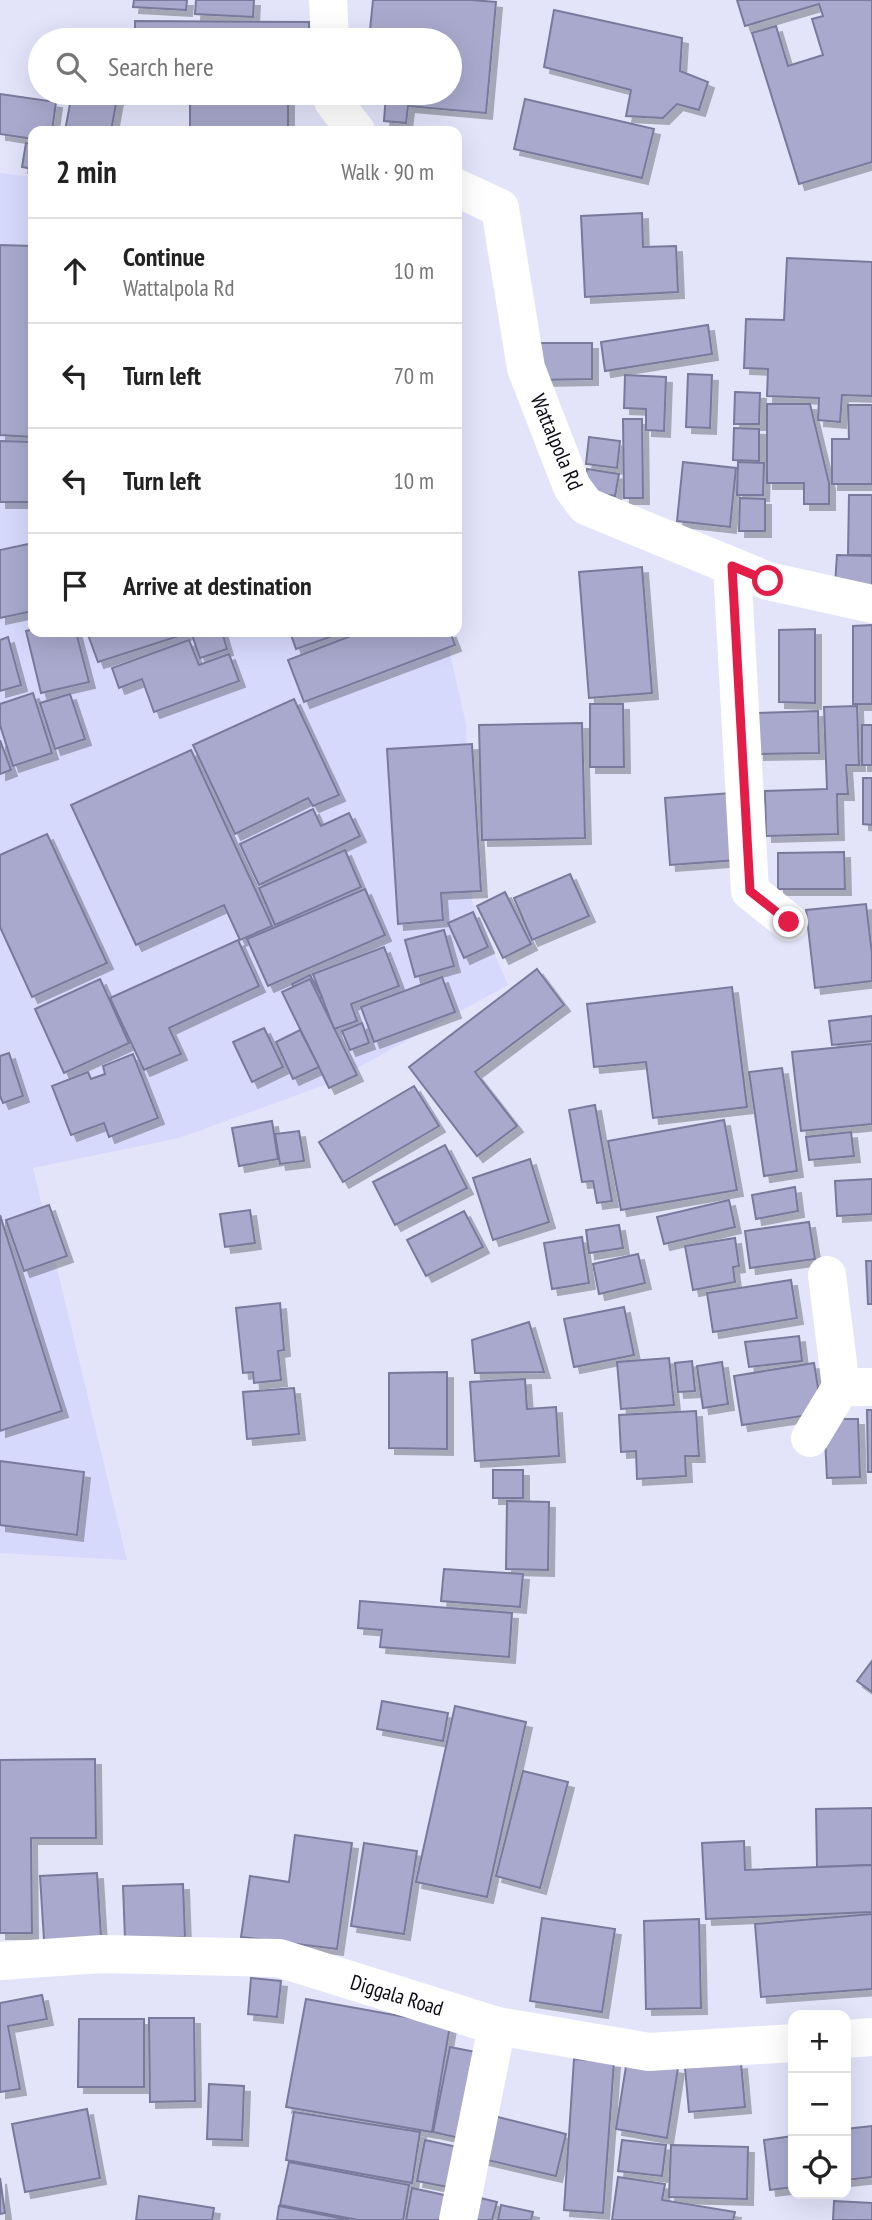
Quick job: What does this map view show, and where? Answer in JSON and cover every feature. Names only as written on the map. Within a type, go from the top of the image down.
[{"type":"street","points":[[328,0],[329,28]]},
{"type":"street","points":[[336,105],[352,126]]},
{"type":"street","name":"Wattalpola Rd","points":[[462,190],[500,208],[526,368],[572,487],[586,506],[768,581],[872,604]]},
{"type":"street","points":[[732,566],[750,891],[789,922]]},
{"type":"street","points":[[810,1438],[857,1387],[827,1275]]},
{"type":"street","name":"Diggala Road","points":[[0,1961],[102,1954],[279,1958],[496,2026],[649,2052],[788,2043]]},
{"type":"street","points":[[458,2220],[496,2026]]},
{"type":"street","points":[[851,2039],[872,2037]]},
{"type":"shaded area","points":[[0,173],[28,176],[28,637],[446,637],[466,724],[472,901],[508,985],[330,1083],[179,1138],[33,1168],[127,1560],[0,1553]]},
{"type":"building","points":[[134,0],[187,0],[186,10],[133,7]]},
{"type":"building","points":[[196,0],[254,0],[253,17],[195,14]]},
{"type":"building","points":[[373,0],[496,2],[486,113],[408,106],[406,123],[384,121],[385,105],[462,105],[462,28],[370,28]]},
{"type":"building","points":[[737,0],[872,0],[872,162],[799,184],[752,33],[776,26],[788,66],[823,55],[812,19],[823,16],[819,4],[745,26]]},
{"type":"building","points":[[554,10],[682,38],[680,71],[708,82],[699,110],[677,104],[663,118],[626,116],[631,90],[544,67]]},
{"type":"building","points":[[135,21],[309,22],[309,28],[135,28]]},
{"type":"building","points":[[0,94],[28,98],[28,105],[56,105],[53,126],[28,126],[28,138],[0,134]]},
{"type":"building","points":[[525,99],[654,129],[642,178],[514,149]]},
{"type":"building","points":[[70,105],[116,105],[112,126],[66,126]]},
{"type":"building","points":[[190,105],[288,105],[288,126],[190,126]]},
{"type":"building","points":[[26,143],[28,143],[28,168],[22,167]]},
{"type":"building","points":[[642,213],[643,247],[676,246],[678,292],[585,297],[581,216]]},
{"type":"building","points":[[0,245],[28,246],[28,437],[0,435]]},
{"type":"building","points":[[787,258],[872,262],[872,396],[842,395],[840,422],[818,420],[819,398],[767,396],[768,369],[744,368],[746,319],[784,320]]},
{"type":"building","points":[[708,325],[712,354],[605,371],[601,342]]},
{"type":"building","points":[[538,343],[592,343],[592,379],[538,380]]},
{"type":"building","points":[[688,374],[712,375],[710,428],[686,427]]},
{"type":"building","points":[[625,375],[666,377],[664,431],[646,430],[646,409],[624,408]]},
{"type":"building","points":[[735,392],[760,393],[759,424],[734,424]]},
{"type":"building","points":[[767,404],[810,404],[829,483],[829,504],[804,504],[804,483],[767,483]]},
{"type":"building","points":[[848,405],[872,405],[872,484],[832,484],[832,439],[849,439]]},
{"type":"building","points":[[623,419],[642,419],[643,498],[624,498]]},
{"type":"building","points":[[734,428],[759,429],[759,461],[733,460]]},
{"type":"building","points":[[589,437],[620,441],[617,468],[586,464]]},
{"type":"building","points":[[0,441],[28,442],[28,502],[0,502]]},
{"type":"building","points":[[683,462],[736,468],[730,527],[677,521]]},
{"type":"building","points":[[738,462],[764,463],[763,495],[737,495]]},
{"type":"building","points":[[587,469],[619,474],[615,496],[583,491]]},
{"type":"building","points":[[849,495],[872,495],[872,555],[848,555]]},
{"type":"building","points":[[740,498],[765,499],[765,531],[739,531]]},
{"type":"building","points":[[28,544],[28,612],[0,618],[0,550]]},
{"type":"building","points":[[837,555],[872,556],[872,587],[835,585]]},
{"type":"building","points":[[642,567],[652,693],[589,698],[579,572]]},
{"type":"building","points":[[872,625],[872,704],[853,704],[853,626]]},
{"type":"building","points":[[815,629],[815,703],[779,702],[779,630]]},
{"type":"building","points":[[26,631],[28,637],[77,637],[89,682],[41,693]]},
{"type":"building","points":[[8,637],[21,685],[0,691],[0,640]]},
{"type":"building","points":[[89,637],[176,637],[98,662]]},
{"type":"building","points":[[193,637],[223,637],[227,649],[200,658]]},
{"type":"building","points":[[292,637],[330,637],[296,649]]},
{"type":"building","points":[[348,637],[452,637],[455,645],[304,702],[288,660]]},
{"type":"building","points":[[189,640],[199,665],[229,654],[239,681],[154,712],[142,679],[119,688],[112,668]]},
{"type":"building","points":[[33,693],[52,753],[13,766],[0,725],[0,704]]},
{"type":"building","points":[[70,694],[85,739],[55,749],[40,703]]},
{"type":"building","points":[[294,699],[339,795],[313,806],[308,798],[235,834],[193,745]]},
{"type":"building","points":[[590,704],[623,704],[624,767],[590,767]]},
{"type":"building","points":[[857,706],[859,765],[846,765],[848,794],[837,794],[838,834],[766,836],[765,791],[827,789],[824,707]]},
{"type":"building","points":[[818,711],[819,753],[758,754],[757,713]]},
{"type":"building","points":[[582,723],[585,838],[482,840],[479,725]]},
{"type":"building","points":[[862,725],[872,725],[872,765],[862,765]]},
{"type":"building","points":[[0,740],[11,770],[0,774]]},
{"type":"building","points":[[472,744],[481,891],[441,893],[443,920],[398,924],[387,749]]},
{"type":"building","points":[[191,750],[272,926],[240,940],[224,905],[136,945],[71,805]]},
{"type":"building","points":[[863,778],[872,778],[872,825],[863,824]]},
{"type":"building","points":[[731,793],[737,860],[670,865],[665,798]]},
{"type":"building","points":[[313,809],[321,826],[349,813],[360,836],[259,885],[240,844]]},
{"type":"building","points":[[47,834],[107,963],[32,997],[0,927],[0,855]]},
{"type":"building","points":[[345,850],[361,887],[275,925],[259,888]]},
{"type":"building","points":[[844,852],[845,889],[778,889],[778,853]]},
{"type":"building","points":[[570,874],[589,916],[532,940],[514,898]]},
{"type":"building","points":[[365,889],[385,935],[268,986],[247,939]]},
{"type":"building","points":[[505,892],[531,944],[503,958],[477,906]]},
{"type":"building","points":[[866,904],[872,981],[815,988],[806,910]]},
{"type":"building","points":[[473,912],[488,947],[464,958],[448,923]]},
{"type":"building","points":[[444,930],[454,966],[415,977],[405,940]]},
{"type":"building","points":[[238,940],[259,986],[169,1028],[181,1054],[144,1070],[110,998]]},
{"type":"building","points":[[384,947],[399,986],[351,1004],[357,1021],[334,1029],[313,974]]},
{"type":"building","points":[[537,969],[564,1005],[475,1072],[517,1126],[477,1156],[409,1067]]},
{"type":"building","points":[[310,975],[322,997],[304,1006],[292,984]]},
{"type":"building","points":[[442,977],[455,1012],[374,1042],[361,1007]]},
{"type":"building","points":[[100,979],[129,1043],[64,1073],[35,1009]]},
{"type":"building","points":[[310,979],[357,1075],[329,1088],[282,992]]},
{"type":"building","points":[[732,987],[747,1107],[653,1118],[646,1062],[594,1067],[587,1004]]},
{"type":"building","points":[[872,1016],[872,1041],[832,1045],[829,1021]]},
{"type":"building","points":[[362,1023],[369,1043],[350,1050],[342,1031]]},
{"type":"building","points":[[264,1028],[283,1067],[252,1082],[233,1042]]},
{"type":"building","points":[[300,1030],[319,1067],[293,1079],[276,1042]]},
{"type":"building","points":[[872,1044],[872,1124],[801,1131],[792,1052]]},
{"type":"building","points":[[9,1053],[23,1096],[3,1103],[0,1096],[0,1056]]},
{"type":"building","points":[[133,1054],[158,1118],[109,1137],[104,1123],[71,1135],[52,1086],[88,1072],[91,1079],[105,1074],[103,1066]]},
{"type":"building","points":[[782,1068],[797,1171],[764,1176],[749,1072]]},
{"type":"building","points":[[414,1086],[439,1126],[343,1182],[319,1142]]},
{"type":"building","points":[[595,1105],[612,1201],[597,1203],[593,1181],[582,1182],[569,1110]]},
{"type":"building","points":[[724,1120],[737,1190],[621,1210],[608,1141]]},
{"type":"building","points":[[272,1121],[278,1159],[239,1166],[232,1128]]},
{"type":"building","points":[[299,1131],[304,1161],[280,1164],[275,1134]]},
{"type":"building","points":[[851,1132],[854,1156],[809,1160],[806,1137]]},
{"type":"building","points":[[445,1145],[467,1188],[395,1225],[373,1182]]},
{"type":"building","points":[[530,1159],[549,1222],[493,1240],[473,1178]]},
{"type":"building","points":[[872,1179],[872,1214],[837,1216],[835,1181]]},
{"type":"building","points":[[795,1187],[798,1211],[756,1219],[752,1195]]},
{"type":"building","points":[[729,1200],[735,1227],[664,1244],[657,1217]]},
{"type":"building","points":[[49,1205],[67,1256],[24,1271],[6,1220]]},
{"type":"building","points":[[250,1210],[255,1243],[225,1247],[220,1214]]},
{"type":"building","points":[[464,1211],[483,1247],[426,1276],[407,1240]]},
{"type":"building","points":[[0,1215],[62,1411],[0,1431]]},
{"type":"building","points":[[809,1222],[815,1259],[750,1268],[745,1231]]},
{"type":"building","points":[[619,1225],[623,1248],[589,1253],[586,1230]]},
{"type":"building","points":[[582,1237],[589,1283],[552,1289],[544,1243]]},
{"type":"building","points":[[735,1238],[739,1266],[733,1267],[735,1282],[693,1290],[685,1246]]},
{"type":"building","points":[[638,1254],[645,1283],[599,1294],[593,1264]]},
{"type":"building","points":[[866,1261],[872,1261],[872,1304],[868,1304]]},
{"type":"building","points":[[791,1280],[797,1318],[713,1332],[707,1293]]},
{"type":"building","points":[[280,1303],[284,1350],[278,1351],[281,1380],[254,1383],[253,1372],[243,1373],[236,1308]]},
{"type":"building","points":[[624,1307],[634,1355],[574,1367],[564,1319]]},
{"type":"building","points":[[529,1322],[544,1372],[475,1373],[472,1340]]},
{"type":"building","points":[[799,1336],[802,1361],[749,1367],[745,1342]]},
{"type":"building","points":[[669,1358],[674,1405],[621,1409],[617,1362]]},
{"type":"building","points":[[692,1361],[695,1391],[678,1392],[675,1363]]},
{"type":"building","points":[[722,1362],[728,1404],[703,1408],[697,1366]]},
{"type":"building","points":[[814,1363],[822,1413],[742,1425],[734,1376]]},
{"type":"building","points":[[447,1372],[447,1449],[389,1448],[389,1373]]},
{"type":"building","points":[[525,1379],[527,1409],[556,1407],[559,1456],[475,1461],[470,1382]]},
{"type":"building","points":[[294,1388],[299,1434],[247,1439],[243,1392]]},
{"type":"building","points":[[867,1410],[872,1410],[872,1472],[868,1472]]},
{"type":"building","points":[[696,1411],[699,1456],[685,1456],[686,1476],[637,1479],[636,1451],[621,1452],[619,1415]]},
{"type":"building","points":[[824,1419],[858,1419],[860,1477],[827,1478]]},
{"type":"building","points":[[0,1461],[84,1472],[77,1535],[0,1525]]},
{"type":"building","points":[[493,1470],[523,1470],[523,1498],[493,1498]]},
{"type":"building","points":[[507,1501],[549,1502],[548,1570],[506,1569]]},
{"type":"building","points":[[444,1569],[523,1574],[520,1607],[441,1601]]},
{"type":"building","points":[[360,1601],[512,1613],[509,1657],[380,1647],[382,1630],[358,1628]]},
{"type":"building","points":[[872,1661],[872,1692],[857,1681]]},
{"type":"building","points":[[382,1701],[448,1713],[443,1741],[377,1729]]},
{"type":"building","points":[[455,1706],[526,1722],[487,1897],[416,1882]]},
{"type":"building","points":[[95,1759],[96,1838],[31,1838],[32,1933],[0,1933],[0,1760]]},
{"type":"building","points":[[523,1771],[568,1782],[540,1888],[496,1876]]},
{"type":"building","points":[[872,1808],[872,1865],[817,1867],[816,1809]]},
{"type":"building","points":[[295,1835],[352,1843],[337,1949],[241,1937],[250,1876],[289,1882]]},
{"type":"building","points":[[744,1841],[745,1870],[872,1865],[872,1912],[706,1919],[702,1843]]},
{"type":"building","points":[[364,1843],[417,1851],[404,1934],[351,1926]]},
{"type":"building","points":[[97,1873],[101,1937],[44,1940],[40,1876]]},
{"type":"building","points":[[183,1884],[185,1937],[125,1939],[123,1886]]},
{"type":"building","points":[[872,1914],[872,1989],[761,1997],[755,1924]]},
{"type":"building","points":[[542,1918],[615,1929],[602,2012],[530,2001]]},
{"type":"building","points":[[699,1919],[701,2008],[646,2009],[644,1921]]},
{"type":"building","points":[[251,1978],[281,1981],[277,2017],[248,2014]]},
{"type":"building","points":[[42,1995],[47,2019],[8,2026],[20,2089],[0,2092],[0,2003]]},
{"type":"building","points":[[306,1999],[450,2025],[432,2132],[286,2107]]},
{"type":"building","points":[[149,2018],[194,2018],[195,2101],[150,2102]]},
{"type":"building","points":[[79,2019],[144,2019],[144,2087],[78,2087]]},
{"type":"building","points":[[450,2047],[486,2054],[468,2140],[433,2132]]},
{"type":"building","points":[[574,2059],[614,2062],[603,2213],[564,2210]]},
{"type":"building","points":[[627,2060],[678,2068],[667,2138],[616,2129]]},
{"type":"building","points":[[741,2063],[745,2107],[689,2112],[685,2068]]},
{"type":"building","points":[[209,2084],[244,2086],[242,2140],[207,2139]]},
{"type":"building","points":[[87,2109],[100,2178],[25,2192],[12,2124]]},
{"type":"building","points":[[294,2112],[420,2132],[412,2183],[286,2160]]},
{"type":"building","points":[[494,2116],[566,2134],[556,2176],[483,2159]]},
{"type":"building","points":[[872,2126],[872,2177],[851,2179],[851,2128]]},
{"type":"building","points":[[788,2137],[788,2188],[770,2190],[764,2140]]},
{"type":"building","points":[[425,2140],[462,2148],[453,2188],[417,2181]]},
{"type":"building","points":[[622,2140],[666,2145],[662,2176],[618,2171]]},
{"type":"building","points":[[671,2145],[748,2147],[747,2199],[669,2197]]},
{"type":"building","points":[[289,2162],[409,2185],[403,2220],[358,2220],[280,2205]]},
{"type":"building","points":[[618,2177],[665,2184],[662,2200],[735,2212],[733,2220],[612,2220]]},
{"type":"building","points":[[0,2178],[5,2213],[0,2214]]},
{"type":"building","points":[[412,2188],[449,2196],[444,2220],[406,2220]]},
{"type":"building","points":[[139,2196],[214,2208],[212,2220],[136,2220]]},
{"type":"building","points":[[472,2196],[497,2202],[492,2220],[467,2220]]},
{"type":"building","points":[[834,2201],[872,2203],[872,2220],[833,2220]]},
{"type":"building","points":[[501,2205],[533,2212],[531,2220],[498,2220]]},
{"type":"building","points":[[279,2206],[349,2220],[277,2220]]},
{"type":"route","points":[[768,581],[732,566],[750,891],[789,922]]}]
